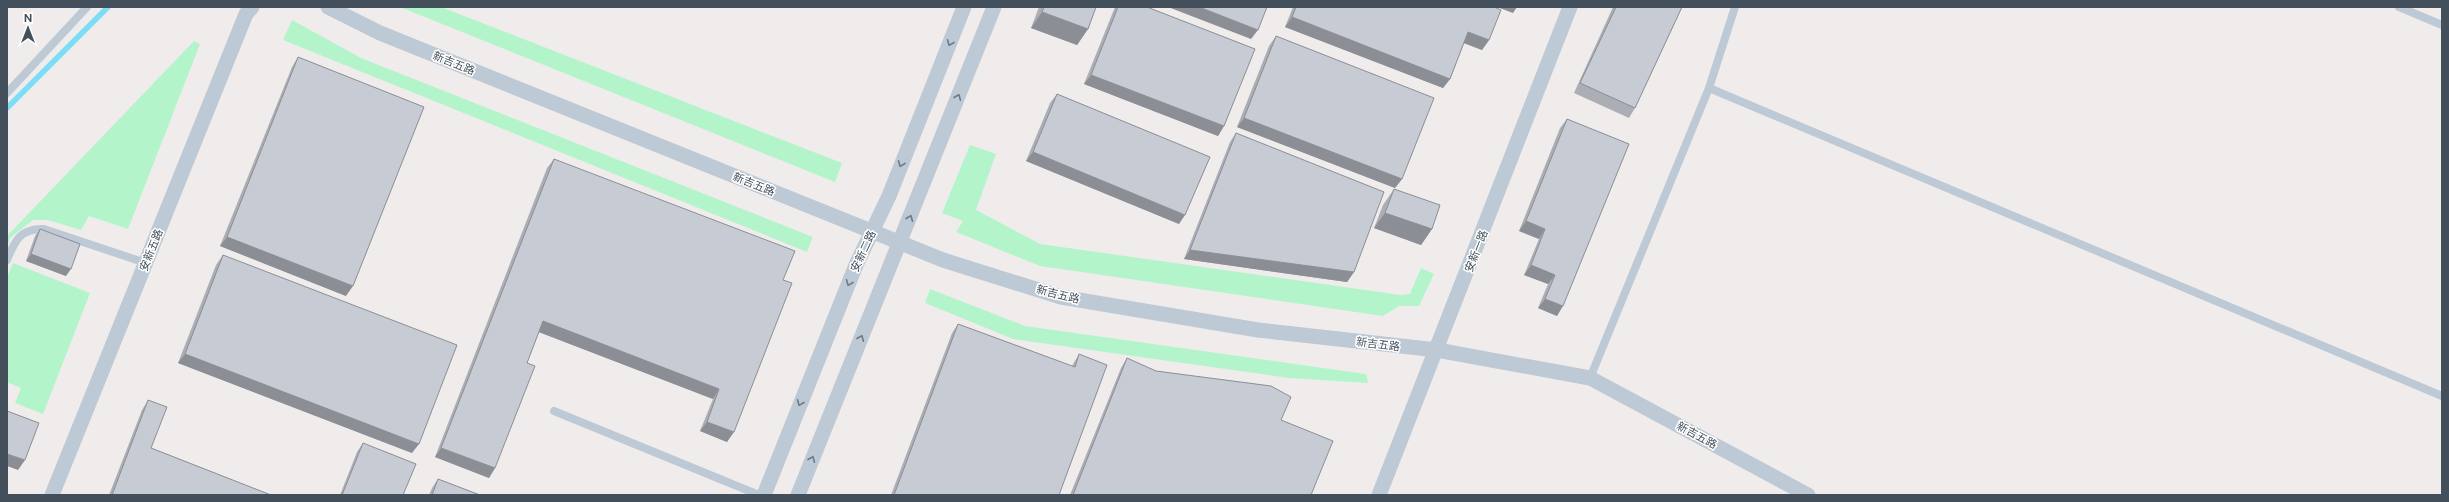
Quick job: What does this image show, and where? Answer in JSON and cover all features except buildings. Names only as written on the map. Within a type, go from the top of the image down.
[{"type":"street","name":"安新五路","points":[[52,495],[246,14],[252,7]]},
{"type":"street","name":"新吉五路","points":[[328,7],[380,33],[943,260],[1061,297],[1258,330],[1437,350],[1590,378],[1808,495]]},
{"type":"street","name":"安新二路","points":[[764,495],[856,265],[889,196],[964,7]]},
{"type":"street","points":[[798,495],[994,7]]},
{"type":"street","name":"安新一路","points":[[1379,495],[1570,7]]},
{"type":"lane","points":[[7,93],[87,7]]},
{"type":"lane","points":[[1590,378],[1709,88],[1735,7]]},
{"type":"lane","points":[[2399,7],[2442,24]]},
{"type":"lane","points":[[1709,88],[2442,396]]},
{"type":"lane","points":[[7,260],[15,240],[32,229],[44,229],[146,263]]},
{"type":"lane","points":[[554,411],[759,495]]},
{"type":"green space","points":[[400,7],[441,7],[842,163],[835,182]]},
{"type":"green space","points":[[292,20],[361,58],[813,237],[807,252],[283,40]]},
{"type":"green space","points":[[194,41],[200,44],[128,229],[89,216],[81,230],[48,220],[33,220],[10,238],[7,246],[7,236]]},
{"type":"green space","points":[[970,145],[996,154],[976,210],[1040,244],[1401,295],[1410,294],[1421,268],[1434,274],[1419,306],[1399,306],[1383,316],[1040,266],[956,232],[963,221],[942,213]]},
{"type":"green space","points":[[13,263],[90,293],[43,414],[15,403],[21,388],[7,382],[7,278]]},
{"type":"green space","points":[[930,289],[1025,326],[1366,374],[1368,383],[1289,378],[1013,339],[925,303]]},
{"type":"waterway","points":[[7,108],[108,7]]}]
